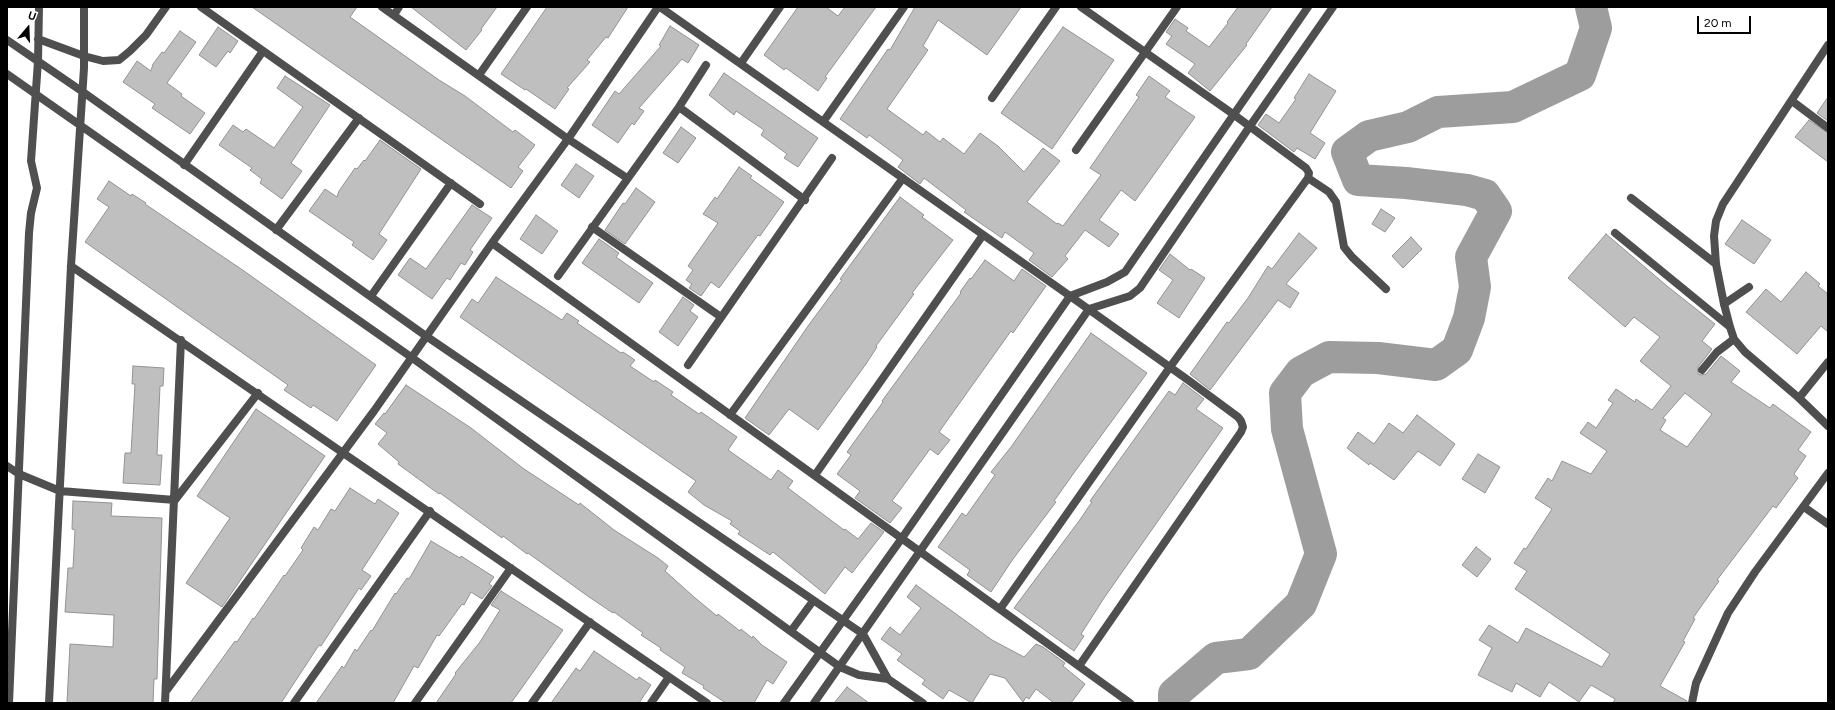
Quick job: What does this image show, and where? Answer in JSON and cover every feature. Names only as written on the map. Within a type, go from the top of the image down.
[{"type":"street","points":[[9,703],[29,233],[31,213],[37,188],[31,162],[38,61],[39,7]]},
{"type":"street","points":[[49,703],[71,266],[83,92],[84,7]]},
{"type":"street","points":[[38,40],[103,61],[119,60],[130,52],[146,35],[166,7]]},
{"type":"street","points":[[201,7],[480,204]]},
{"type":"street","points":[[382,7],[627,178]]},
{"type":"street","points":[[394,15],[399,7]]},
{"type":"street","points":[[479,75],[527,7]]},
{"type":"street","points":[[166,691],[344,452],[568,138],[659,7],[1089,309],[1238,417],[1243,426],[1241,432],[1080,666]]},
{"type":"street","points":[[740,63],[780,7]]},
{"type":"street","points":[[823,122],[904,7]]},
{"type":"street","points":[[992,98],[1056,7]]},
{"type":"street","points":[[1000,608],[1170,367],[1308,178],[1309,173],[1306,168],[1250,126],[1081,7]]},
{"type":"street","points":[[1076,150],[1177,7]]},
{"type":"street","points":[[784,703],[902,538],[1070,296],[1107,282],[1125,272],[1308,7]]},
{"type":"street","points":[[814,703],[1089,309],[1130,296],[1140,288],[1250,126],[1334,7]]},
{"type":"street","points":[[7,40],[83,92],[426,336],[863,634],[888,679]]},
{"type":"street","points":[[1828,45],[1723,204],[1716,221],[1714,236],[1716,264],[1724,304],[1734,339],[1745,352],[1799,398],[1828,426]]},
{"type":"street","points":[[184,165],[264,51]]},
{"type":"street","points":[[558,276],[679,107],[706,65]]},
{"type":"street","points":[[7,74],[411,357],[840,667],[860,675],[888,679],[923,703]]},
{"type":"street","points":[[1792,101],[1828,128]]},
{"type":"street","points":[[679,107],[805,200]]},
{"type":"street","points":[[276,230],[358,118]]},
{"type":"street","points":[[688,365],[805,200],[832,158]]},
{"type":"street","points":[[730,415],[903,178]]},
{"type":"street","points":[[1308,178],[1329,192],[1336,202],[1344,246],[1352,256],[1386,289]]},
{"type":"street","points":[[371,296],[450,183]]},
{"type":"street","points":[[1631,198],[1716,264]]},
{"type":"street","points":[[592,227],[722,317]]},
{"type":"street","points":[[1615,233],[1730,327]]},
{"type":"street","points":[[814,475],[983,235]]},
{"type":"street","points":[[492,243],[1130,703]]},
{"type":"street","points":[[71,266],[182,340],[708,703]]},
{"type":"street","points":[[1724,304],[1749,287]]},
{"type":"street","points":[[1702,370],[1717,352],[1734,339]]},
{"type":"street","points":[[165,703],[176,500],[182,340]]},
{"type":"street","points":[[1799,398],[1828,362]]},
{"type":"street","points":[[176,500],[258,393]]},
{"type":"street","points":[[7,466],[19,474],[60,492],[176,500]]},
{"type":"street","points":[[1692,703],[1696,683],[1728,613],[1755,572],[1804,507],[1828,472]]},
{"type":"street","points":[[1804,507],[1828,524]]},
{"type":"street","points":[[294,703],[430,512]]},
{"type":"street","points":[[415,703],[511,568]]},
{"type":"street","points":[[791,631],[813,600]]},
{"type":"street","points":[[532,703],[590,622]]},
{"type":"street","points":[[651,703],[669,677]]},
{"type":"building","points":[[252,7],[357,7],[350,17],[439,80],[465,96],[513,132],[515,130],[535,145],[518,167],[523,171],[511,188]]},
{"type":"building","points":[[411,7],[497,7],[481,29],[482,30],[466,50]]},
{"type":"building","points":[[547,7],[628,7],[608,38],[606,37],[587,60],[590,62],[567,88],[569,89],[555,109],[501,74]]},
{"type":"building","points":[[798,7],[826,7],[838,16],[845,7],[876,7],[825,77],[827,78],[818,91],[786,68],[784,70],[764,55]]},
{"type":"building","points":[[915,7],[1021,7],[987,55],[938,20],[923,46],[928,50],[887,109],[923,135],[926,131],[940,142],[943,138],[964,154],[980,133],[998,146],[1024,172],[1043,148],[1060,161],[1027,202],[1057,224],[1058,223],[1063,226],[1101,175],[1090,168],[1139,97],[1136,95],[1149,76],[1170,91],[1165,97],[1195,117],[1135,201],[1121,190],[1099,220],[1119,234],[1109,247],[1085,230],[1065,256],[1068,259],[1052,277],[1029,260],[1034,253],[1005,232],[1002,238],[964,212],[966,210],[924,178],[920,184],[898,167],[903,160],[869,135],[867,138],[840,119],[888,49],[890,50]]},
{"type":"building","points":[[1238,7],[1272,7],[1246,44],[1247,45],[1210,91],[1188,73],[1195,64],[1166,44],[1172,36],[1166,32],[1175,19],[1188,28],[1186,31],[1209,47],[1228,23],[1227,22]]},
{"type":"building","points":[[670,26],[699,45],[688,63],[682,59],[639,108],[644,111],[634,125],[632,123],[618,143],[592,125],[615,91],[619,94],[661,46],[659,45]]},
{"type":"building","points":[[218,27],[238,41],[230,53],[228,51],[216,67],[199,55]]},
{"type":"building","points":[[1063,27],[1114,60],[1052,149],[1001,113]]},
{"type":"building","points":[[180,31],[196,42],[167,83],[182,94],[181,96],[205,113],[190,134],[152,108],[155,104],[123,82],[137,61],[151,71],[153,64],[162,52],[164,53]]},
{"type":"building","points":[[724,73],[818,138],[798,167],[784,158],[787,154],[761,135],[764,130],[736,111],[734,115],[709,95]]},
{"type":"building","points":[[1309,74],[1336,91],[1310,133],[1325,143],[1315,159],[1297,148],[1294,152],[1258,125],[1266,114],[1279,123],[1296,99],[1294,98]]},
{"type":"building","points":[[285,76],[330,105],[291,163],[302,171],[282,199],[260,183],[262,179],[250,170],[252,168],[219,145],[233,125],[243,132],[246,129],[274,148],[303,107],[277,88]]},
{"type":"building","points":[[1828,97],[1828,121],[1817,113]]},
{"type":"building","points":[[1809,120],[1828,133],[1828,162],[1795,137]]},
{"type":"building","points":[[681,127],[696,138],[678,163],[663,153]]},
{"type":"building","points":[[380,140],[421,169],[379,234],[387,240],[373,260],[352,245],[354,242],[309,211],[325,189],[337,197],[339,191],[355,168],[357,169],[364,160],[365,161]]},
{"type":"building","points":[[576,164],[594,176],[579,198],[561,185]]},
{"type":"building","points":[[739,167],[752,176],[750,178],[784,202],[760,236],[758,235],[719,288],[711,282],[701,296],[689,288],[692,284],[686,280],[693,270],[688,266],[718,223],[703,214],[715,197],[717,199]]},
{"type":"building","points":[[109,181],[131,196],[132,194],[146,203],[145,204],[244,271],[376,365],[337,421],[313,405],[311,408],[284,390],[288,385],[85,242],[109,207],[97,199]]},
{"type":"building","points":[[636,188],[655,202],[625,244],[605,230],[623,203],[625,204]]},
{"type":"building","points":[[900,197],[924,215],[922,217],[953,240],[912,293],[914,294],[876,346],[877,347],[866,364],[818,430],[789,409],[769,435],[745,418],[808,326],[842,280],[840,279]]},
{"type":"building","points":[[472,205],[492,218],[470,250],[473,252],[465,265],[461,263],[450,280],[447,278],[432,299],[398,275],[410,258],[426,269]]},
{"type":"building","points":[[1381,209],[1395,218],[1385,232],[1372,224]]},
{"type":"building","points":[[536,215],[558,231],[542,254],[520,239]]},
{"type":"building","points":[[1742,220],[1771,240],[1754,264],[1725,244]]},
{"type":"building","points":[[1299,233],[1317,248],[1286,284],[1299,293],[1290,308],[1278,300],[1210,390],[1190,374],[1227,322],[1229,323],[1248,298],[1268,266],[1272,269]]},
{"type":"building","points":[[1606,234],[1667,286],[1715,324],[1702,341],[1712,349],[1698,367],[1698,374],[1706,374],[1721,356],[1740,371],[1731,382],[1770,408],[1773,404],[1811,432],[1798,450],[1806,456],[1794,474],[1798,478],[1776,508],[1773,506],[1717,580],[1719,581],[1693,618],[1695,619],[1683,641],[1685,642],[1660,686],[1687,701],[1687,703],[1613,703],[1615,699],[1591,685],[1579,702],[1549,682],[1540,697],[1516,683],[1512,692],[1478,675],[1492,648],[1479,640],[1489,625],[1518,643],[1526,628],[1602,667],[1610,654],[1515,589],[1527,571],[1514,563],[1524,548],[1526,549],[1552,509],[1535,498],[1548,478],[1552,481],[1562,461],[1591,474],[1607,451],[1580,433],[1588,422],[1596,428],[1613,403],[1608,400],[1616,389],[1635,402],[1636,399],[1652,410],[1671,386],[1640,361],[1660,337],[1634,317],[1625,327],[1568,278]],"holes":[[[1685,393],[1712,414],[1687,447],[1660,430],[1666,420],[1663,418]]]},
{"type":"building","points":[[1411,237],[1422,249],[1403,268],[1392,256]]},
{"type":"building","points":[[599,239],[619,253],[616,257],[653,283],[639,303],[582,263]]},
{"type":"building","points":[[1170,254],[1190,270],[1191,269],[1205,278],[1179,318],[1157,303],[1173,280],[1159,270]]},
{"type":"building","points":[[985,260],[1014,281],[1022,269],[1046,286],[1013,333],[1011,331],[939,432],[950,440],[938,455],[930,449],[892,501],[902,508],[890,523],[855,498],[860,491],[837,474],[851,455],[847,452],[883,402],[882,401],[961,293],[960,292],[970,278],[971,279]]},
{"type":"building","points":[[1806,272],[1820,284],[1818,286],[1828,294],[1828,332],[1821,326],[1797,354],[1746,312],[1766,289],[1781,302]]},
{"type":"building","points":[[496,277],[562,320],[567,313],[579,321],[577,323],[621,353],[623,352],[635,360],[630,366],[654,382],[655,380],[673,392],[671,395],[699,414],[701,412],[737,437],[728,450],[771,480],[778,470],[793,481],[788,488],[844,530],[845,529],[858,539],[871,523],[884,532],[852,573],[845,567],[825,594],[773,552],[770,555],[738,534],[740,531],[730,524],[732,521],[704,505],[688,492],[696,481],[460,317],[472,299],[478,303]]},
{"type":"building","points":[[683,297],[694,305],[690,311],[698,317],[678,346],[659,332]]},
{"type":"building","points":[[1091,333],[1147,373],[1076,470],[1054,501],[1056,502],[1013,559],[991,592],[967,575],[970,570],[938,547],[962,513],[966,516],[995,475],[991,472],[1011,447]]},
{"type":"building","points":[[133,366],[164,368],[163,386],[160,386],[157,455],[162,455],[160,485],[123,483],[125,453],[131,453],[135,384],[132,384]]},
{"type":"building","points":[[1183,383],[1204,399],[1196,409],[1223,428],[1104,598],[1081,634],[1084,636],[1074,651],[1014,608],[1079,521],[1092,502],[1090,501],[1169,391],[1175,395]]},
{"type":"building","points":[[406,385],[471,428],[524,469],[579,505],[580,503],[614,530],[658,558],[668,566],[665,571],[717,616],[718,614],[740,631],[741,629],[752,638],[753,636],[762,645],[787,662],[773,684],[767,680],[754,703],[726,703],[703,688],[704,686],[682,673],[685,667],[660,650],[661,648],[641,635],[643,633],[503,536],[502,538],[398,464],[399,462],[378,444],[387,433],[375,424],[384,413],[385,414]]},
{"type":"building","points":[[256,409],[325,456],[222,607],[186,583],[230,518],[197,496]]},
{"type":"building","points":[[1417,415],[1455,444],[1440,466],[1418,451],[1394,480],[1370,463],[1369,465],[1347,448],[1358,432],[1374,444],[1389,423],[1403,433]]},
{"type":"building","points":[[1478,454],[1500,467],[1485,493],[1462,479]]},
{"type":"building","points":[[350,488],[375,504],[378,499],[399,513],[362,570],[371,576],[361,590],[359,588],[281,703],[190,703],[235,641],[237,642],[253,618],[254,619],[284,575],[285,576],[303,550],[301,548],[314,527],[318,530],[331,509],[335,511]]},
{"type":"building","points":[[73,501],[112,503],[111,516],[162,518],[157,679],[154,679],[153,703],[67,703],[70,644],[113,647],[114,615],[65,612],[68,568],[73,568],[75,530],[72,529]]},
{"type":"building","points":[[431,541],[460,558],[461,556],[494,577],[489,584],[492,586],[482,599],[471,592],[464,605],[462,604],[439,636],[437,635],[418,668],[414,666],[393,703],[316,703],[342,666],[344,668],[355,649],[357,651],[371,630],[372,631],[395,593],[396,594],[407,578],[409,579]]},
{"type":"building","points":[[1476,547],[1491,559],[1477,577],[1462,565]]},
{"type":"building","points":[[916,585],[992,640],[1024,657],[1036,644],[1043,647],[1065,663],[1063,666],[1085,684],[1071,703],[1054,703],[1036,689],[1029,699],[1026,697],[1023,702],[1005,678],[990,674],[972,703],[949,690],[943,699],[922,684],[925,680],[897,660],[902,654],[881,639],[890,627],[900,635],[921,608],[907,597]]},
{"type":"building","points":[[501,591],[563,630],[511,703],[436,703],[456,674],[455,673],[480,642],[500,610],[491,605]]},
{"type":"building","points":[[594,651],[637,680],[639,677],[651,685],[639,703],[551,703],[576,668],[580,671]]},
{"type":"building","points":[[847,687],[869,703],[834,703]]},
{"type":"waterway","points":[[1174,703],[1174,694],[1216,658],[1249,654],[1301,604],[1321,554],[1287,429],[1285,393],[1301,372],[1329,357],[1378,358],[1436,365],[1457,350],[1469,318],[1475,287],[1471,257],[1496,211],[1485,195],[1467,190],[1406,183],[1358,180],[1347,152],[1369,136],[1408,127],[1438,112],[1513,107],[1580,75],[1596,28],[1591,7]]}]
